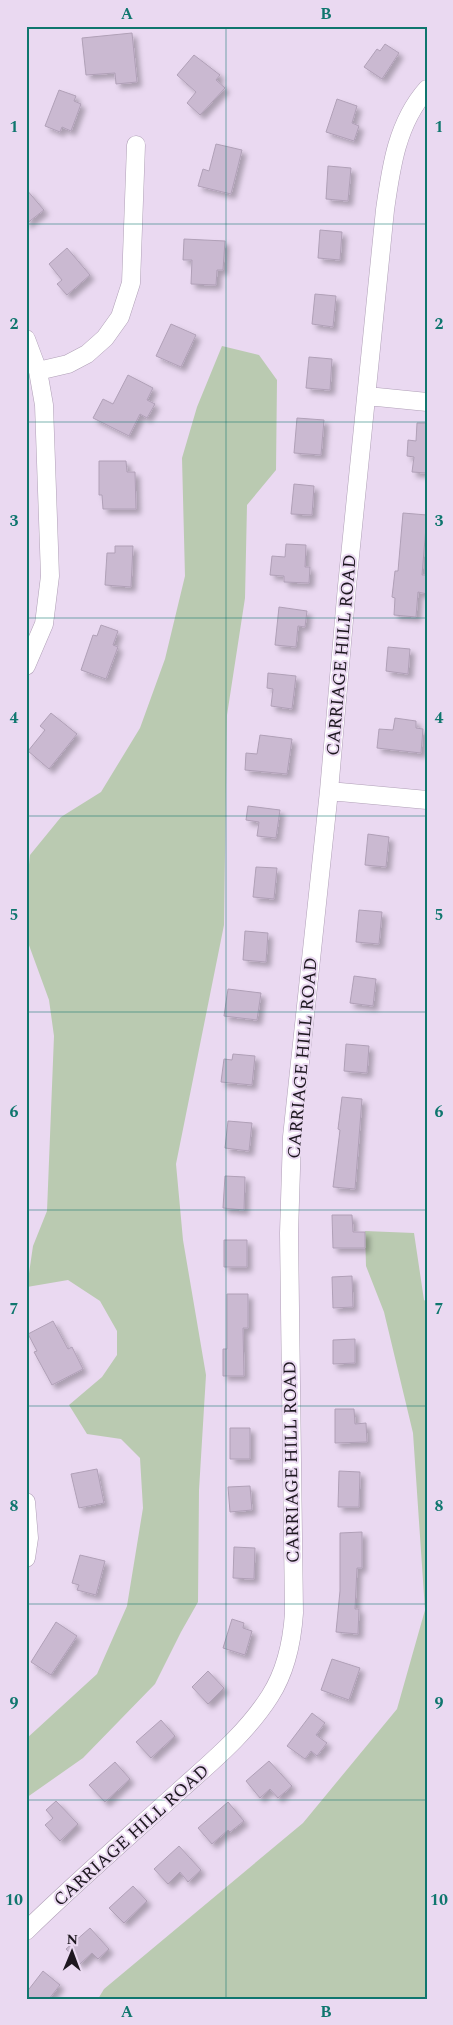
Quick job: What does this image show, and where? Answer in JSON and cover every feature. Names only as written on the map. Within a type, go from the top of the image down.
[{"type":"street","name":"CARRIAGE HILL ROAD","points":[[26,1931],[244,1730],[269,1697],[287,1659],[294,1613],[289,1233],[292,1137],[329,791],[347,586],[389,180],[402,130],[410,113],[427,89]]},
{"type":"street","points":[[38,371],[68,364],[87,354],[113,329],[124,307],[131,283],[136,145]]},
{"type":"street","points":[[26,338],[38,371],[44,405],[50,576],[44,624],[26,666]]},
{"type":"street","points":[[367,396],[427,402]]},
{"type":"street","points":[[329,791],[427,800]]},
{"type":"street","points":[[26,1502],[29,1538],[26,1558]]},
{"type":"green space","points":[[222,346],[259,355],[277,380],[276,470],[247,505],[245,598],[227,715],[224,925],[176,1164],[183,1240],[206,1375],[199,1490],[198,1602],[155,1684],[83,1758],[26,1798],[26,1739],[97,1674],[127,1606],[143,1508],[140,1458],[121,1439],[87,1434],[69,1405],[102,1377],[117,1355],[117,1331],[100,1301],[68,1280],[27,1287],[33,1246],[47,1211],[54,1036],[49,1000],[26,937],[26,894],[30,855],[61,817],[101,792],[140,728],[165,659],[185,576],[182,458],[197,407]]},
{"type":"green space","points":[[365,1231],[414,1233],[424,1300],[427,1302],[427,1999],[98,1999],[104,1989],[303,1823],[397,1709],[425,1610],[413,1433],[384,1312],[366,1266]]},
{"type":"building","points":[[132,33],[137,82],[116,84],[115,73],[86,75],[82,38]]},
{"type":"building","points":[[385,44],[399,53],[382,79],[364,67],[377,49],[380,51]]},
{"type":"building","points":[[194,55],[220,75],[216,80],[225,88],[200,115],[187,103],[196,92],[177,75]]},
{"type":"building","points":[[59,90],[76,96],[74,101],[81,104],[71,131],[62,127],[60,132],[45,126]]},
{"type":"building","points":[[337,99],[357,106],[352,123],[359,126],[354,141],[326,132]]},
{"type":"building","points":[[216,144],[242,150],[231,194],[198,186],[203,169],[209,171]]},
{"type":"building","points":[[328,166],[351,168],[348,201],[326,199]]},
{"type":"building","points":[[26,189],[44,210],[26,224]]},
{"type":"building","points":[[320,230],[342,232],[340,260],[318,258]]},
{"type":"building","points":[[184,239],[225,241],[223,270],[217,270],[216,285],[191,284],[192,260],[183,260]]},
{"type":"building","points":[[67,248],[90,275],[67,295],[57,284],[62,280],[49,264]]},
{"type":"building","points":[[315,294],[336,296],[333,327],[312,324]]},
{"type":"building","points":[[171,324],[196,335],[181,367],[156,356]]},
{"type":"building","points":[[309,357],[332,359],[330,390],[306,388]]},
{"type":"building","points":[[128,375],[153,388],[147,400],[155,404],[147,418],[140,414],[129,436],[93,418],[103,399],[113,404]]},
{"type":"building","points":[[297,418],[324,420],[321,455],[294,453]]},
{"type":"building","points":[[417,423],[427,423],[427,473],[412,472],[414,457],[407,456],[408,440],[416,441]]},
{"type":"building","points":[[99,461],[126,461],[127,472],[135,472],[136,509],[103,509],[102,495],[99,495]]},
{"type":"building","points":[[294,484],[314,486],[312,515],[291,514]]},
{"type":"building","points":[[403,513],[427,515],[422,575],[427,575],[427,594],[418,592],[416,617],[394,615],[395,598],[392,597],[395,571],[398,571]]},
{"type":"building","points":[[286,544],[306,545],[305,567],[310,567],[309,583],[284,582],[284,576],[270,575],[272,556],[285,557]]},
{"type":"building","points":[[115,546],[133,546],[131,587],[105,585],[107,553],[115,553]]},
{"type":"building","points":[[279,607],[307,611],[305,627],[298,626],[296,647],[275,645]]},
{"type":"building","points":[[101,625],[118,631],[113,645],[118,647],[106,679],[81,670],[93,635],[97,636]]},
{"type":"building","points":[[388,647],[410,649],[408,674],[386,671]]},
{"type":"building","points":[[268,673],[296,676],[292,709],[271,706],[273,689],[267,688]]},
{"type":"building","points":[[51,713],[77,734],[49,769],[28,751],[45,730],[40,726]]},
{"type":"building","points":[[395,718],[416,721],[416,728],[423,729],[421,753],[377,748],[379,729],[393,730]]},
{"type":"building","points":[[260,735],[292,739],[287,774],[245,770],[246,753],[257,754]]},
{"type":"building","points":[[248,806],[280,810],[276,838],[257,836],[259,822],[246,820]]},
{"type":"building","points":[[368,834],[389,837],[386,867],[365,865]]},
{"type":"building","points":[[256,867],[277,868],[274,899],[253,897]]},
{"type":"building","points":[[359,910],[382,912],[379,944],[356,942]]},
{"type":"building","points":[[245,931],[268,933],[266,962],[243,960]]},
{"type":"building","points":[[354,976],[376,979],[373,1006],[350,1003]]},
{"type":"building","points":[[228,989],[261,993],[257,1020],[224,1016]]},
{"type":"building","points":[[346,1044],[369,1046],[367,1073],[344,1071]]},
{"type":"building","points":[[233,1054],[255,1056],[252,1085],[221,1082],[224,1059],[232,1060]]},
{"type":"building","points":[[342,1097],[362,1099],[355,1189],[333,1187]]},
{"type":"building","points":[[228,1121],[252,1123],[249,1151],[225,1148]]},
{"type":"building","points":[[225,1176],[245,1177],[244,1210],[223,1208]]},
{"type":"building","points":[[332,1215],[352,1215],[353,1232],[365,1232],[365,1248],[333,1248]]},
{"type":"building","points":[[224,1240],[247,1240],[247,1267],[224,1267]]},
{"type":"building","points":[[352,1276],[353,1307],[333,1308],[332,1277]]},
{"type":"building","points":[[227,1294],[248,1294],[248,1328],[243,1328],[244,1376],[223,1376],[223,1349],[227,1349]]},
{"type":"building","points":[[53,1321],[68,1349],[72,1347],[83,1369],[52,1385],[34,1352],[37,1351],[28,1334]]},
{"type":"building","points":[[355,1339],[355,1363],[333,1364],[333,1340]]},
{"type":"building","points":[[335,1409],[354,1409],[355,1424],[366,1423],[367,1442],[335,1443]]},
{"type":"building","points":[[230,1428],[250,1428],[250,1459],[230,1459]]},
{"type":"building","points":[[97,1469],[104,1503],[79,1508],[71,1474]]},
{"type":"building","points":[[339,1471],[360,1472],[359,1507],[338,1507]]},
{"type":"building","points":[[250,1486],[252,1510],[230,1512],[228,1487]]},
{"type":"building","points":[[362,1532],[362,1568],[357,1568],[355,1609],[359,1609],[358,1634],[336,1632],[340,1591],[340,1533]]},
{"type":"building","points":[[234,1547],[255,1548],[254,1579],[233,1578]]},
{"type":"building","points":[[80,1555],[105,1561],[96,1595],[77,1590],[79,1585],[72,1583]]},
{"type":"building","points":[[232,1619],[244,1623],[243,1628],[252,1631],[245,1655],[223,1648]]},
{"type":"building","points":[[56,1622],[77,1636],[51,1675],[31,1662]]},
{"type":"building","points":[[332,1659],[360,1668],[349,1700],[321,1690]]},
{"type":"building","points":[[208,1671],[224,1688],[208,1704],[192,1687]]},
{"type":"building","points":[[312,1713],[325,1723],[316,1735],[327,1743],[317,1756],[311,1751],[305,1759],[287,1746]]},
{"type":"building","points":[[161,1720],[175,1736],[151,1758],[136,1742]]},
{"type":"building","points":[[269,1761],[292,1786],[278,1798],[270,1789],[260,1798],[246,1781]]},
{"type":"building","points":[[115,1762],[130,1779],[105,1802],[89,1785]]},
{"type":"building","points":[[56,1801],[78,1824],[60,1841],[45,1825],[53,1818],[46,1810]]},
{"type":"building","points":[[228,1802],[244,1821],[230,1832],[228,1830],[212,1844],[198,1828]]},
{"type":"building","points":[[179,1846],[201,1870],[188,1882],[180,1872],[168,1884],[154,1869]]},
{"type":"building","points":[[133,1886],[147,1901],[124,1923],[109,1908]]},
{"type":"building","points":[[90,1928],[109,1949],[98,1959],[92,1953],[80,1964],[66,1949]]},
{"type":"building","points":[[43,1971],[60,1985],[49,1999],[26,1999],[26,1993]]}]
